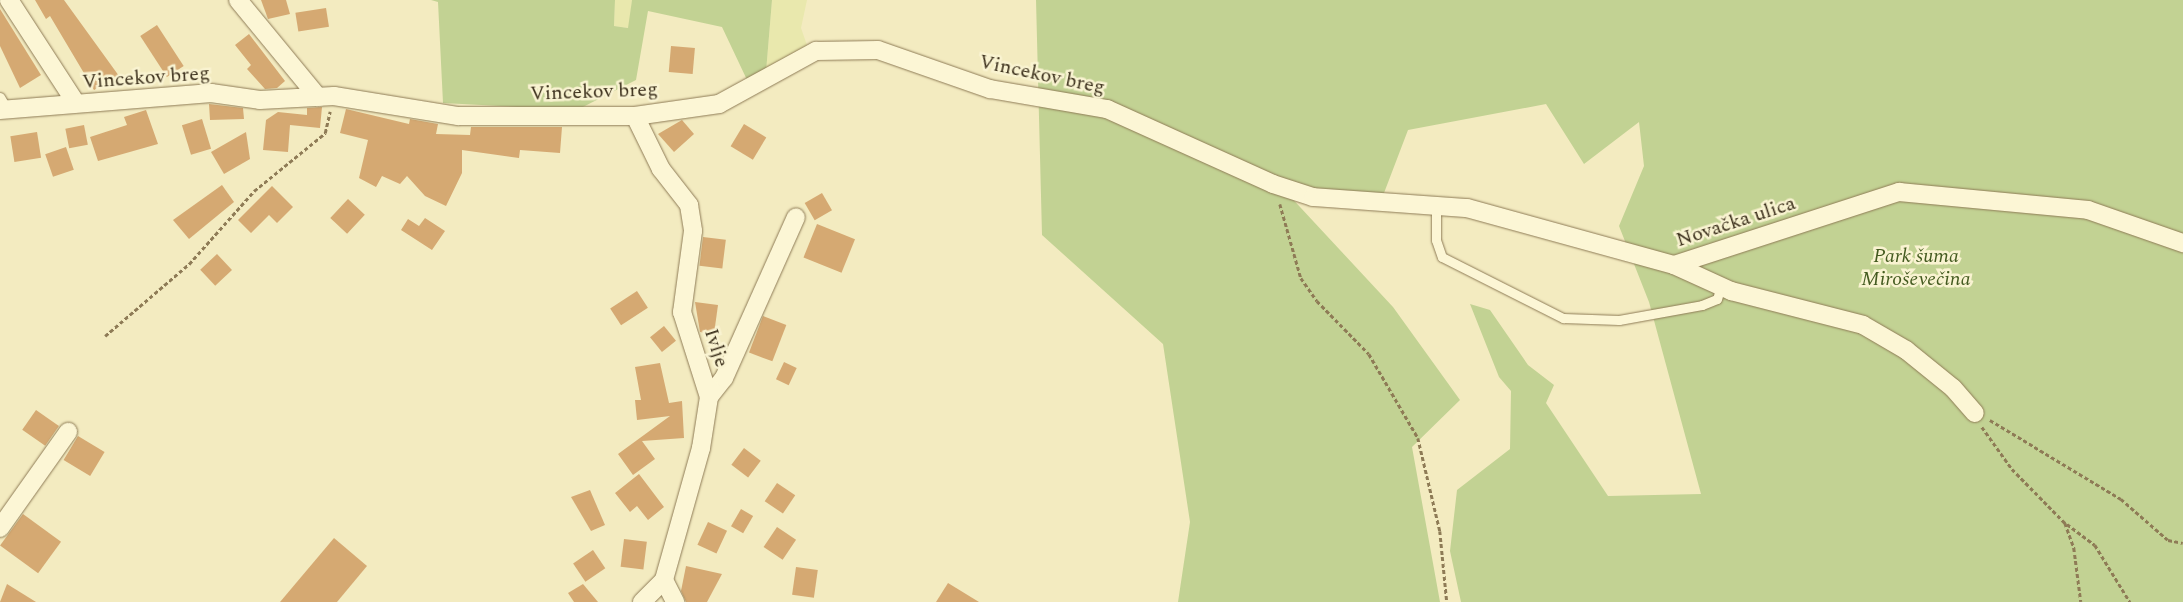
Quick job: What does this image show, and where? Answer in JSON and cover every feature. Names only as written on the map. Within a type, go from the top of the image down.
[{"type":"street","points":[[9,0],[76,103]]},
{"type":"street","points":[[238,0],[326,97]]},
{"type":"street","name":"Vincekov breg","points":[[2,106],[76,103],[157,94],[211,93],[260,100],[326,97],[458,116],[635,116],[719,104],[816,51],[878,50],[990,89],[1107,109],[1273,184]]},
{"type":"street","name":"Ivlje","points":[[635,116],[661,169],[689,205],[692,231],[682,312],[709,397],[701,448],[664,580]]},
{"type":"street","name":"Novačka ulica","points":[[1273,184],[1352,203],[1389,199],[1467,208],[1674,265],[1899,192],[2088,210],[2183,243]]},
{"type":"street","points":[[709,397],[724,378],[796,217]]},
{"type":"street","points":[[1674,265],[1720,286],[1864,325],[1906,350],[1953,388],[1975,413]]},
{"type":"street","points":[[0,528],[68,432]]},
{"type":"street","points":[[642,602],[664,580],[675,602]]},
{"type":"lane","points":[[1436,204],[1436,240],[1442,256],[1563,318],[1619,320],[1702,305],[1718,298],[1720,286]]},
{"type":"path","points":[[106,336],[189,264],[254,192],[324,133],[326,97]]},
{"type":"path","points":[[1273,184],[1301,278],[1317,301],[1369,354],[1418,438],[1440,531],[1447,602]]},
{"type":"path","points":[[1975,413],[2012,469],[2065,523],[2095,545],[2130,602]]},
{"type":"path","points":[[1975,413],[2016,432],[2120,499],[2168,540],[2183,543]]},
{"type":"path","points":[[2065,523],[2074,548],[2081,602]]},
{"type":"shaded area","points":[[615,0],[632,0],[629,28],[614,26]]},
{"type":"shaded area","points":[[772,0],[807,0],[801,28],[808,48],[766,72]]},
{"type":"green space","points":[[431,0],[615,0],[614,26],[628,28],[632,0],[772,0],[766,72],[748,82],[722,27],[648,11],[636,80],[577,110],[443,103],[438,2]]},
{"type":"green space","name":"Park šuma Miroševečina","points":[[1036,0],[2183,0],[2183,602],[1461,602],[1450,551],[1457,490],[1510,449],[1511,391],[1499,377],[1470,304],[1490,310],[1528,365],[1554,385],[1546,403],[1608,496],[1701,494],[1649,302],[1619,226],[1644,166],[1639,122],[1584,164],[1546,104],[1408,130],[1384,193],[1287,193],[1393,307],[1460,400],[1412,447],[1440,602],[1178,602],[1190,522],[1163,344],[1042,235]]},
{"type":"building","points":[[35,0],[64,0],[119,76],[94,90],[50,16],[46,19]]},
{"type":"building","points":[[261,0],[286,0],[290,14],[268,19]]},
{"type":"building","points":[[326,8],[329,27],[298,32],[295,13]]},
{"type":"building","points":[[0,9],[41,75],[20,88],[0,46]]},
{"type":"building","points":[[157,25],[184,66],[167,77],[140,36]]},
{"type":"building","points":[[249,34],[285,81],[277,88],[265,89],[247,69],[251,65],[235,45]]},
{"type":"building","points":[[671,46],[695,48],[693,74],[669,72]]},
{"type":"building","points":[[209,104],[243,108],[244,119],[210,120]]},
{"type":"building","points":[[322,107],[320,128],[290,125],[288,152],[263,150],[266,120],[278,112],[307,115],[307,108]]},
{"type":"building","points":[[346,109],[409,124],[410,119],[438,124],[436,134],[470,135],[471,127],[562,127],[560,153],[520,150],[519,158],[462,150],[462,173],[446,206],[425,196],[407,176],[400,184],[382,176],[376,187],[359,178],[368,140],[340,133]]},
{"type":"building","points":[[146,110],[158,144],[98,161],[90,137],[127,125],[124,117]]},
{"type":"building","points":[[202,119],[211,149],[191,155],[182,125]]},
{"type":"building","points":[[682,120],[694,134],[674,152],[658,134]]},
{"type":"building","points":[[744,124],[766,137],[753,160],[731,146]]},
{"type":"building","points":[[84,125],[88,145],[69,148],[65,129]]},
{"type":"building","points":[[37,132],[41,158],[14,162],[10,136]]},
{"type":"building","points":[[246,132],[250,159],[224,174],[211,152]]},
{"type":"building","points":[[66,147],[74,170],[53,177],[45,154]]},
{"type":"building","points":[[222,185],[234,202],[189,239],[173,220]]},
{"type":"building","points":[[272,186],[293,207],[277,223],[269,215],[251,233],[238,220]]},
{"type":"building","points":[[822,193],[832,210],[815,220],[805,203]]},
{"type":"building","points":[[348,199],[365,215],[347,234],[330,218]]},
{"type":"building","points":[[425,218],[445,231],[432,250],[401,230],[408,219],[419,226]]},
{"type":"building","points":[[817,224],[855,239],[842,273],[804,257]]},
{"type":"building","points":[[703,237],[726,240],[722,269],[699,266]]},
{"type":"building","points":[[217,254],[232,270],[215,286],[200,270]]},
{"type":"building","points":[[637,291],[648,308],[621,325],[610,308]]},
{"type":"building","points":[[695,302],[718,305],[714,334],[700,332]]},
{"type":"building","points":[[763,316],[786,325],[772,361],[749,352]]},
{"type":"building","points":[[664,326],[676,341],[662,352],[650,337]]},
{"type":"building","points":[[784,362],[797,368],[789,385],[776,379]]},
{"type":"building","points":[[660,363],[669,403],[682,401],[684,438],[642,441],[655,459],[633,475],[618,454],[670,416],[637,420],[635,400],[641,400],[635,367]]},
{"type":"building","points":[[36,410],[59,426],[45,446],[22,430]]},
{"type":"building","points":[[78,436],[105,452],[90,476],[64,460]]},
{"type":"building","points":[[744,448],[761,461],[748,477],[731,465]]},
{"type":"building","points":[[639,474],[664,507],[648,520],[637,506],[630,512],[615,493]]},
{"type":"building","points":[[777,483],[795,495],[783,514],[765,501]]},
{"type":"building","points":[[590,490],[605,525],[591,531],[571,497]]},
{"type":"building","points":[[741,509],[753,516],[743,533],[731,526]]},
{"type":"building","points":[[23,514],[61,542],[38,573],[0,546]]},
{"type":"building","points":[[708,522],[727,531],[716,554],[697,545]]},
{"type":"building","points":[[777,527],[796,540],[783,560],[764,547]]},
{"type":"building","points":[[334,538],[367,566],[337,602],[280,602]]},
{"type":"building","points":[[624,539],[647,542],[643,570],[621,567]]},
{"type":"building","points":[[593,550],[605,568],[585,582],[573,563]]},
{"type":"building","points":[[686,566],[722,574],[707,602],[686,602],[681,591]]},
{"type":"building","points":[[796,567],[818,570],[814,598],[792,595]]},
{"type":"building","points":[[948,583],[979,602],[936,602]]},
{"type":"building","points":[[7,584],[36,602],[0,602]]},
{"type":"building","points":[[583,584],[598,602],[574,602],[568,593]]}]
